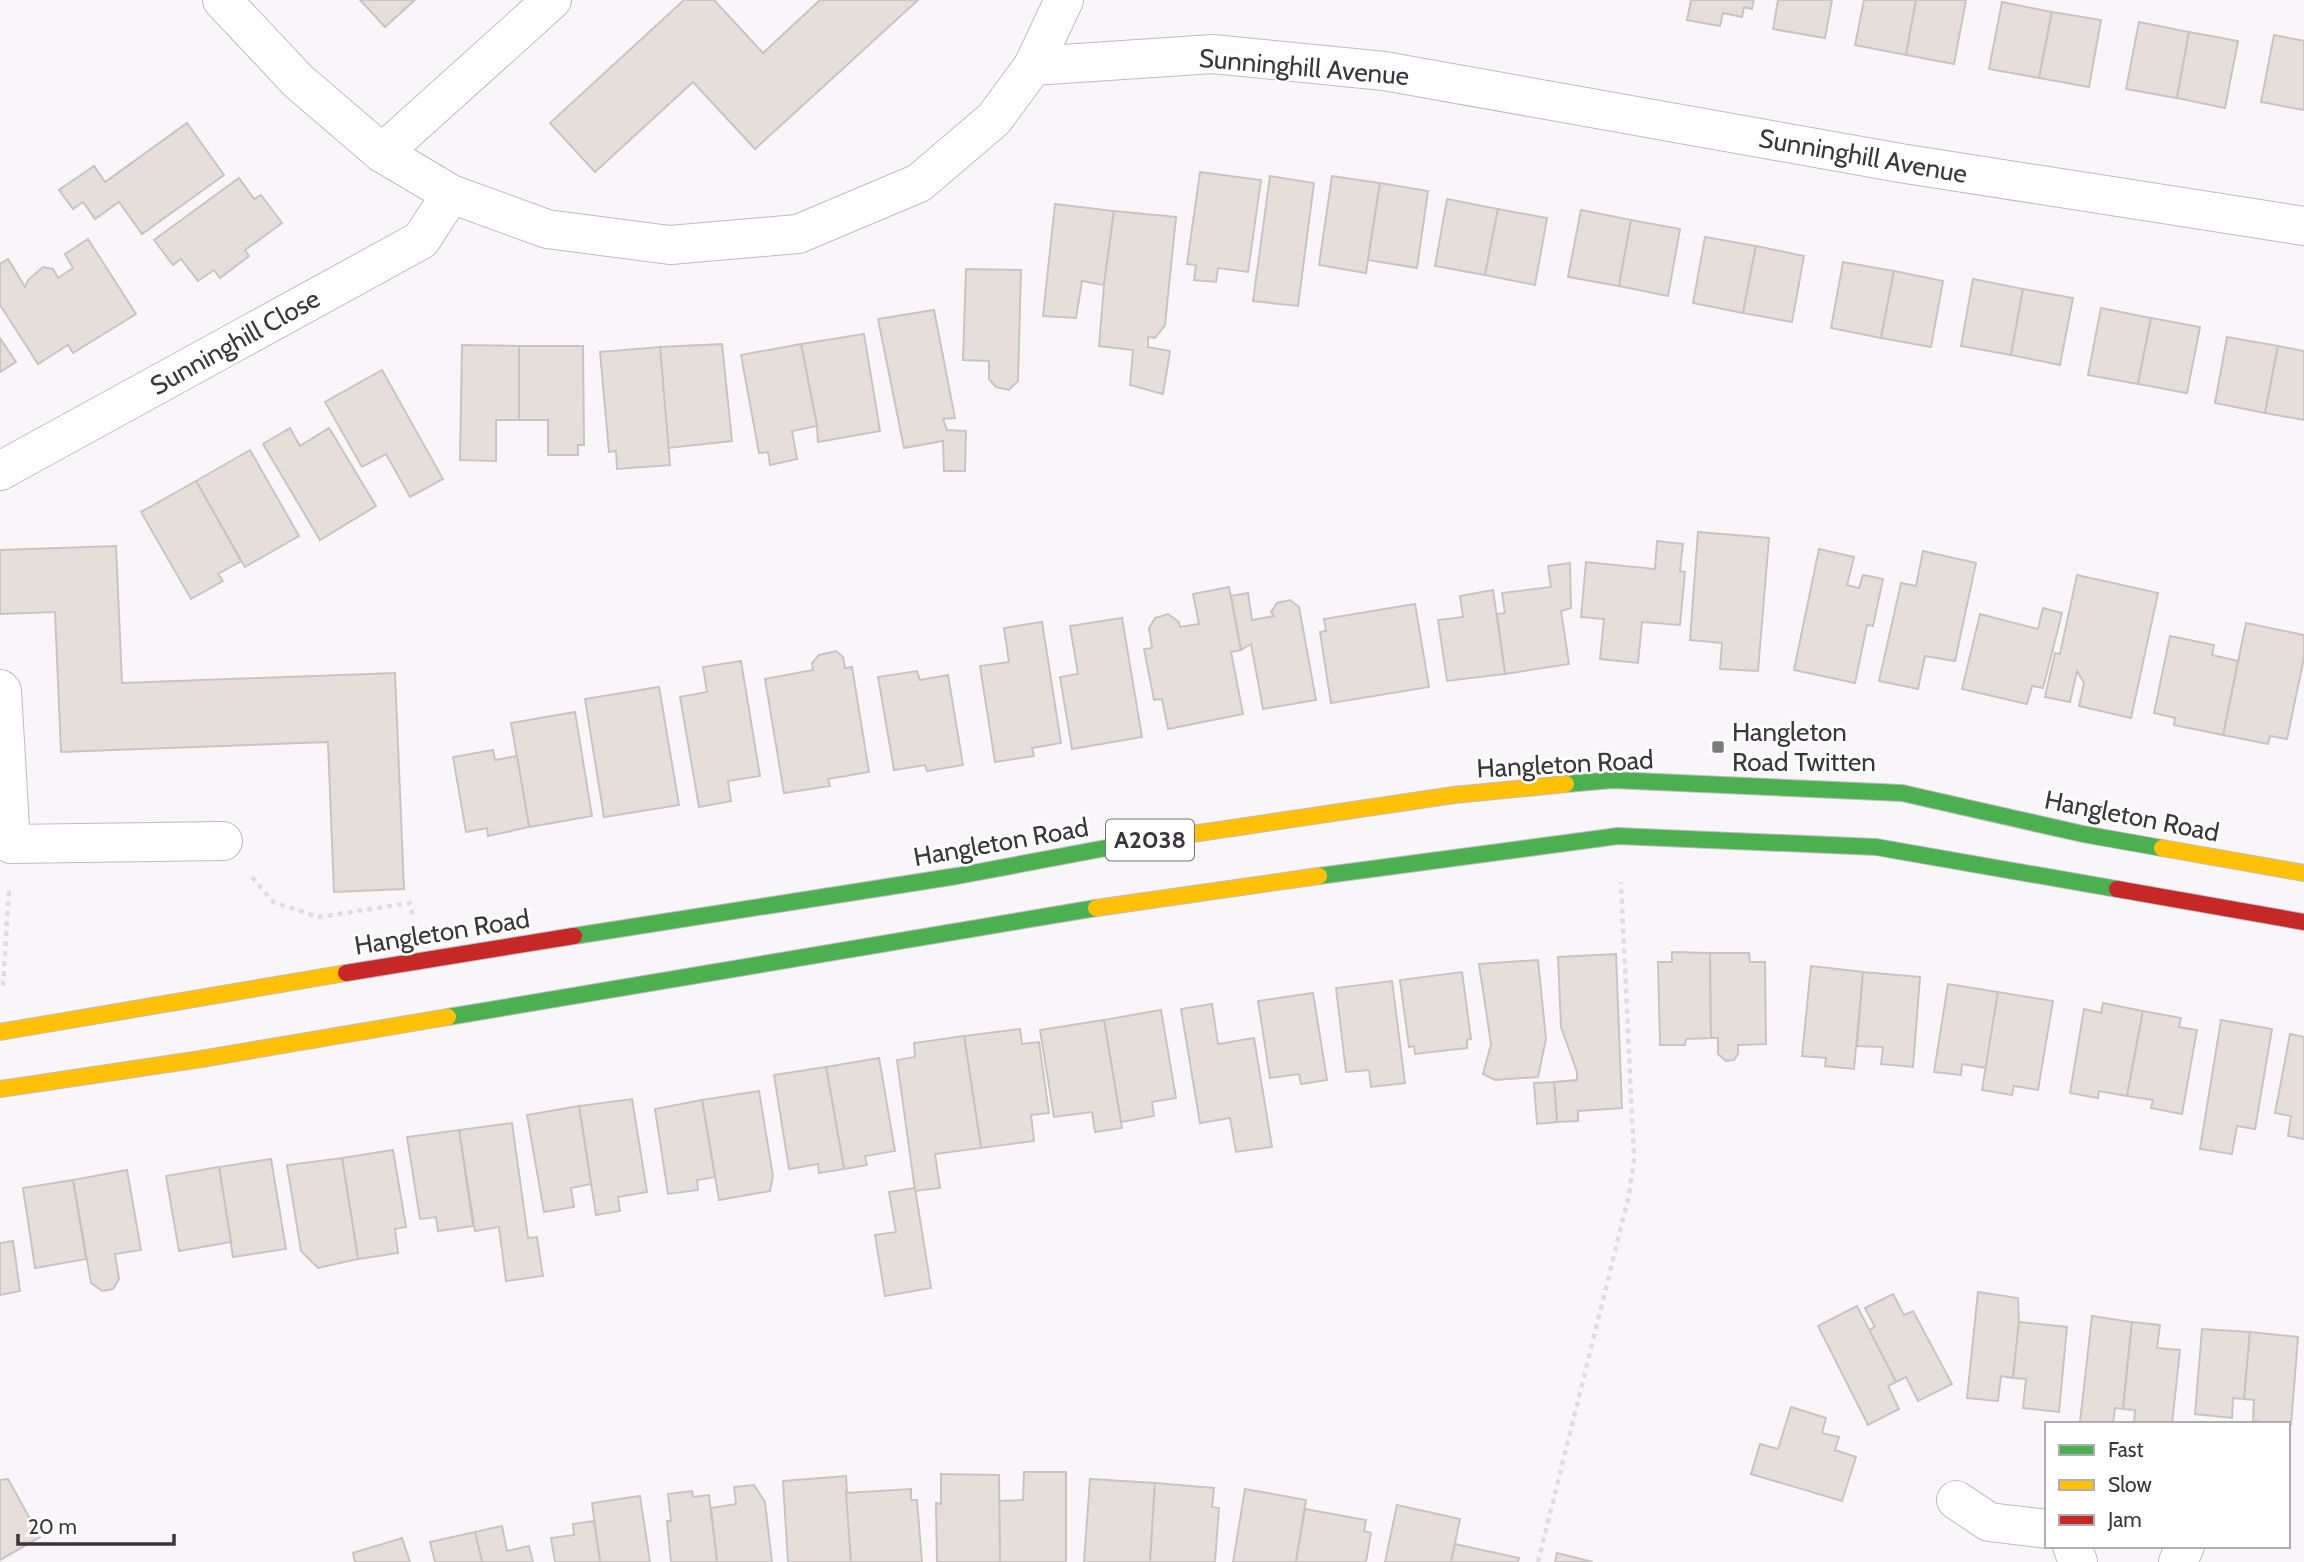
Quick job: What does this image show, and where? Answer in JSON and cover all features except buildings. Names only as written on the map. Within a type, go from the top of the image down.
[{"type":"main road","name":"Hangleton Road","points":[[1,1032],[189,1005],[423,960],[1137,848],[1454,795],[1613,780],[1902,793],[2082,840],[2304,873]]},
{"type":"main road","name":"A2038","points":[[0,1089],[1150,893],[1618,836],[1876,847],[2075,876],[2304,922]]},
{"type":"street","points":[[222,0],[298,81],[382,153],[451,194],[547,229],[670,245],[798,234],[919,183],[994,119],[1034,66],[1064,0]]},
{"type":"street","points":[[382,153],[552,0]]},
{"type":"street","name":"Sunninghill Avenue","points":[[1034,66],[1213,54],[1384,71],[1900,163],[2304,226]]},
{"type":"street","name":"Sunninghill Close","points":[[0,471],[421,240],[451,194]]},
{"type":"street","points":[[0,689],[6,844],[223,841]]},
{"type":"street","points":[[1956,1500],[1989,1522],[2045,1529]]},
{"type":"path","points":[[1538,1562],[1629,1195],[1634,1159],[1618,836]]},
{"type":"path","points":[[223,841],[273,902],[284,906],[318,917],[410,903],[423,960]]},
{"type":"path","points":[[1,1032],[6,844]]},
{"type":"traffic: fast","points":[[1566,784],[1613,780],[1902,793],[2083,834],[2162,848]]},
{"type":"traffic: fast","points":[[1319,876],[1618,836],[1876,847],[2117,889]]},
{"type":"traffic: fast","points":[[574,936],[957,876],[1138,842]]},
{"type":"traffic: fast","points":[[448,1017],[1096,908]]},
{"type":"traffic: slow","points":[[1138,842],[1454,795],[1566,784]]},
{"type":"traffic: slow","points":[[2162,848],[2304,873]]},
{"type":"traffic: slow","points":[[1096,908],[1319,876]]},
{"type":"traffic: slow","points":[[0,1032],[346,973]]},
{"type":"traffic: slow","points":[[0,1089],[201,1059],[448,1017]]},
{"type":"traffic: jam","points":[[2117,889],[2304,922]]},
{"type":"traffic: jam","points":[[346,973],[574,936]]},
{"type":"place","name":"Hangleton Road Twitten","points":[[1718,747]]}]
